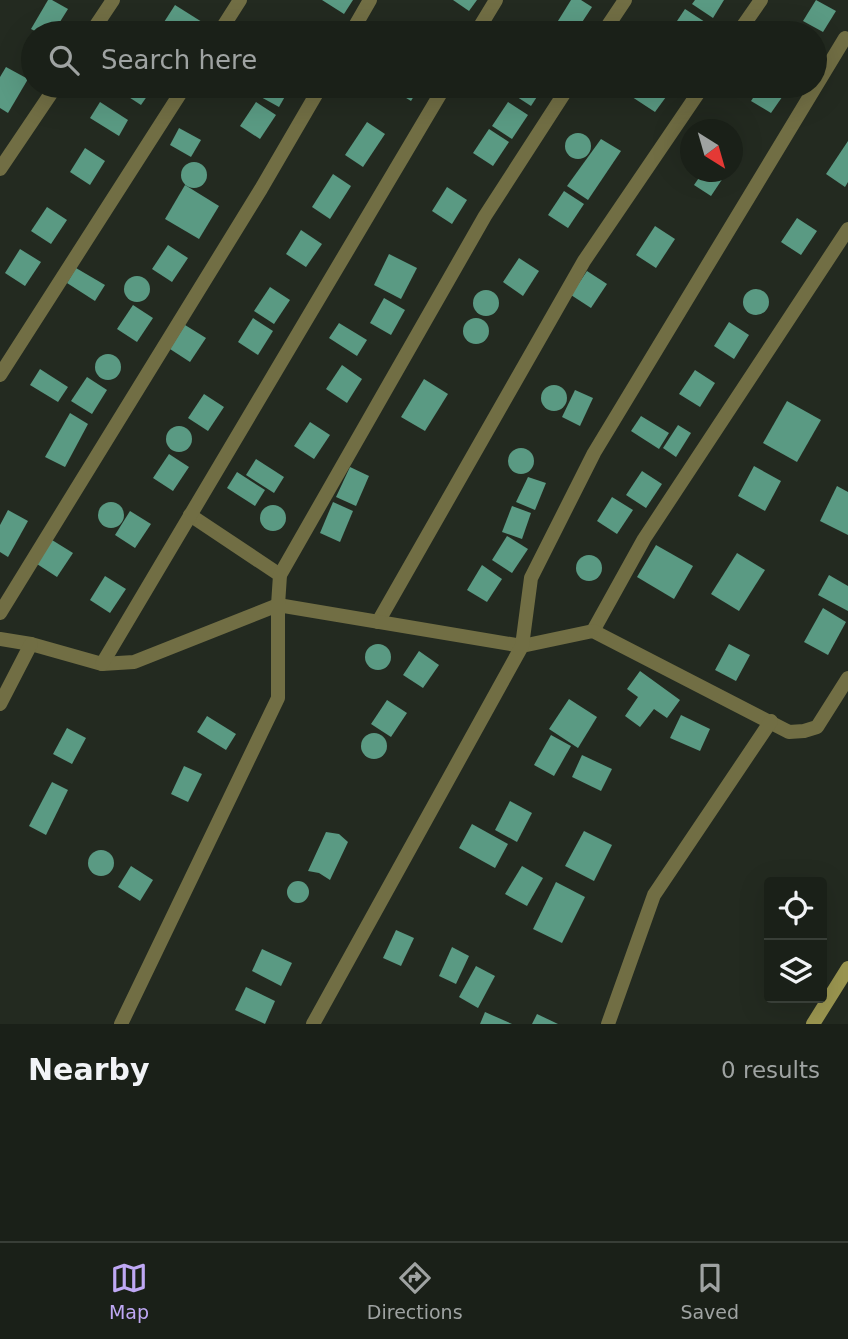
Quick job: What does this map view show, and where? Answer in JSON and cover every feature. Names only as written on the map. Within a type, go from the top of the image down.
[{"type":"main road","points":[[813,1024],[848,968]]},
{"type":"street","points":[[99,21],[113,0]]},
{"type":"street","points":[[227,21],[240,0]]},
{"type":"street","points":[[358,21],[370,0]]},
{"type":"street","points":[[483,21],[496,0]]},
{"type":"street","points":[[611,21],[625,0]]},
{"type":"street","points":[[746,21],[761,0]]},
{"type":"street","points":[[827,68],[845,38]]},
{"type":"street","points":[[0,169],[48,98]]},
{"type":"street","points":[[0,375],[177,98]]},
{"type":"street","points":[[0,613],[261,189],[314,98]]},
{"type":"street","points":[[102,664],[438,98]]},
{"type":"street","points":[[121,1024],[278,698],[280,575],[485,216],[561,98]]},
{"type":"street","points":[[379,622],[584,261],[695,98]]},
{"type":"street","points":[[313,1024],[522,646],[531,578],[594,453],[809,98]]},
{"type":"street","points":[[593,631],[644,539],[848,229]]},
{"type":"street","points":[[190,515],[280,575]]},
{"type":"street","points":[[0,639],[31,644],[102,664],[134,662],[278,605],[522,646],[593,631],[789,732],[817,727],[848,678]]},
{"type":"street","points":[[0,704],[31,644]]},
{"type":"street","points":[[608,1024],[654,895],[771,721]]},
{"type":"building","points":[[48,0],[68,9],[60,21],[36,21]]},
{"type":"building","points":[[322,0],[353,0],[344,14]]},
{"type":"building","points":[[453,0],[477,0],[469,11]]},
{"type":"building","points":[[571,0],[581,0],[592,7],[583,21],[558,21]]},
{"type":"building","points":[[695,0],[724,0],[713,18],[692,4]]},
{"type":"building","points":[[816,0],[836,11],[827,26],[827,21],[803,21]]},
{"type":"building","points":[[175,5],[200,21],[165,21]]},
{"type":"building","points":[[685,9],[703,21],[677,21]]},
{"type":"building","points":[[6,67],[21,75],[21,91],[8,113],[0,108],[0,77]]},
{"type":"building","points":[[130,98],[146,98],[141,105]]},
{"type":"building","points":[[263,98],[284,98],[279,107]]},
{"type":"building","points":[[519,98],[536,98],[531,106]]},
{"type":"building","points":[[634,98],[665,98],[655,112]]},
{"type":"building","points":[[753,98],[781,98],[771,113],[751,101]]},
{"type":"building","points":[[100,102],[128,120],[119,136],[90,118]]},
{"type":"building","points":[[256,102],[276,115],[260,139],[240,126]]},
{"type":"building","points":[[508,102],[528,115],[512,139],[492,126]]},
{"type":"building","points":[[367,122],[385,134],[363,167],[345,155]]},
{"type":"building","points":[[179,128],[201,140],[191,157],[170,145]]},
{"type":"building","points":[[489,129],[509,142],[493,166],[473,153]]},
{"type":"building","points":[[578,133],[587,137],[591,146],[587,155],[578,159],[569,155],[565,146],[569,137]]},
{"type":"building","points":[[601,139],[621,151],[588,200],[567,186]]},
{"type":"building","points":[[848,141],[848,182],[845,187],[826,174]]},
{"type":"building","points":[[85,148],[105,161],[90,185],[70,172]]},
{"type":"building","points":[[194,162],[203,166],[207,175],[203,184],[194,188],[185,184],[181,175],[185,166]]},
{"type":"building","points":[[333,174],[351,186],[330,219],[312,207]]},
{"type":"building","points":[[696,182],[720,182],[711,196],[694,185]]},
{"type":"building","points":[[185,185],[219,206],[199,239],[165,219]]},
{"type":"building","points":[[447,187],[467,200],[452,224],[432,211]]},
{"type":"building","points":[[564,191],[584,204],[568,228],[548,215]]},
{"type":"building","points":[[47,207],[67,220],[51,244],[31,231]]},
{"type":"building","points":[[797,218],[817,231],[801,255],[781,242]]},
{"type":"building","points":[[655,226],[675,239],[656,268],[636,255]]},
{"type":"building","points":[[301,230],[322,244],[306,267],[286,254]]},
{"type":"building","points":[[168,245],[188,258],[172,282],[152,269]]},
{"type":"building","points":[[20,249],[41,262],[25,286],[5,273]]},
{"type":"building","points":[[389,254],[417,268],[401,299],[374,285]]},
{"type":"building","points":[[519,258],[539,271],[523,296],[503,282]]},
{"type":"building","points":[[76,268],[105,285],[95,301],[67,283]]},
{"type":"building","points":[[587,271],[607,284],[591,308],[571,295]]},
{"type":"building","points":[[137,276],[146,280],[150,289],[146,298],[137,302],[128,298],[124,289],[128,280]]},
{"type":"building","points":[[270,287],[290,300],[274,324],[254,311]]},
{"type":"building","points":[[756,289],[765,293],[769,302],[765,311],[756,315],[747,311],[743,302],[747,293]]},
{"type":"building","points":[[486,290],[495,294],[499,303],[495,312],[486,316],[477,312],[473,303],[477,294]]},
{"type":"building","points":[[384,298],[405,310],[391,335],[370,323]]},
{"type":"building","points":[[133,305],[153,318],[137,342],[117,329]]},
{"type":"building","points":[[253,318],[273,331],[258,355],[238,342]]},
{"type":"building","points":[[476,318],[485,322],[489,331],[485,340],[476,344],[467,340],[463,331],[467,322]]},
{"type":"building","points":[[729,322],[749,335],[734,359],[714,346]]},
{"type":"building","points":[[339,323],[367,340],[357,356],[329,338]]},
{"type":"building","points":[[185,325],[206,338],[190,362],[170,349]]},
{"type":"building","points":[[108,354],[117,358],[121,367],[117,376],[108,380],[99,376],[95,367],[99,358]]},
{"type":"building","points":[[342,365],[362,379],[347,403],[326,389]]},
{"type":"building","points":[[40,369],[68,387],[58,402],[30,385]]},
{"type":"building","points":[[695,370],[715,383],[700,407],[679,394]]},
{"type":"building","points":[[87,377],[107,390],[92,414],[71,401]]},
{"type":"building","points":[[424,379],[448,394],[425,431],[401,417]]},
{"type":"building","points":[[554,385],[563,389],[567,398],[563,407],[554,411],[545,407],[541,398],[545,389]]},
{"type":"building","points":[[575,390],[593,398],[580,426],[562,417]]},
{"type":"building","points":[[204,394],[224,407],[208,431],[188,418]]},
{"type":"building","points":[[787,401],[821,420],[797,462],[763,443]]},
{"type":"building","points":[[70,413],[88,424],[65,467],[45,457]]},
{"type":"building","points":[[641,416],[669,433],[659,449],[631,431]]},
{"type":"building","points":[[310,422],[330,435],[314,459],[294,446]]},
{"type":"building","points":[[678,425],[691,433],[676,457],[663,448]]},
{"type":"building","points":[[179,426],[188,430],[192,439],[188,448],[179,452],[170,448],[166,439],[170,430]]},
{"type":"building","points":[[521,448],[530,452],[534,461],[530,470],[521,474],[512,470],[508,461],[512,452]]},
{"type":"building","points":[[169,454],[189,467],[173,491],[153,478]]},
{"type":"building","points":[[256,459],[284,477],[274,493],[246,475]]},
{"type":"building","points":[[754,466],[781,481],[765,511],[738,496]]},
{"type":"building","points":[[350,467],[369,476],[356,506],[336,497]]},
{"type":"building","points":[[642,471],[662,484],[646,508],[626,495]]},
{"type":"building","points":[[237,472],[265,490],[255,506],[227,488]]},
{"type":"building","points":[[528,477],[546,483],[535,510],[516,502]]},
{"type":"building","points":[[837,486],[848,492],[848,535],[820,521]]},
{"type":"building","points":[[612,497],[633,510],[617,534],[597,521]]},
{"type":"building","points":[[111,502],[120,506],[124,515],[120,524],[111,528],[102,524],[98,515],[102,506]]},
{"type":"building","points":[[333,502],[353,511],[340,542],[320,533]]},
{"type":"building","points":[[273,505],[282,509],[286,518],[282,527],[273,531],[264,527],[260,518],[264,509]]},
{"type":"building","points":[[512,506],[531,513],[522,539],[502,532]]},
{"type":"building","points":[[8,510],[28,521],[8,557],[0,552],[0,525]]},
{"type":"building","points":[[130,511],[151,524],[135,548],[115,535]]},
{"type":"building","points":[[507,536],[528,549],[512,573],[492,560]]},
{"type":"building","points":[[52,540],[73,553],[57,577],[37,564]]},
{"type":"building","points":[[656,545],[693,566],[674,599],[637,577]]},
{"type":"building","points":[[737,553],[765,570],[739,611],[711,594]]},
{"type":"building","points":[[589,555],[598,559],[602,568],[598,577],[589,581],[580,577],[576,568],[580,559]]},
{"type":"building","points":[[482,565],[502,579],[487,602],[467,590]]},
{"type":"building","points":[[829,575],[848,586],[848,611],[818,595]]},
{"type":"building","points":[[105,576],[126,589],[110,613],[90,600]]},
{"type":"building","points":[[823,608],[846,622],[828,655],[804,642]]},
{"type":"building","points":[[378,644],[387,648],[391,657],[387,666],[378,670],[369,666],[365,657],[369,648]]},
{"type":"building","points":[[729,644],[750,655],[736,681],[715,670]]},
{"type":"building","points":[[419,651],[439,665],[423,688],[403,675]]},
{"type":"building","points":[[640,671],[680,700],[667,718],[654,709],[640,727],[625,716],[638,697],[627,689]]},
{"type":"building","points":[[569,699],[597,717],[578,748],[549,729]]},
{"type":"building","points":[[387,700],[407,713],[391,737],[371,724]]},
{"type":"building","points":[[681,715],[710,729],[700,751],[670,738]]},
{"type":"building","points":[[207,716],[236,734],[226,750],[197,732]]},
{"type":"building","points":[[67,728],[86,738],[72,764],[53,754]]},
{"type":"building","points":[[374,733],[383,737],[387,746],[383,755],[374,759],[365,755],[361,746],[365,737]]},
{"type":"building","points":[[551,735],[571,746],[554,776],[534,765]]},
{"type":"building","points":[[582,755],[612,769],[601,791],[572,777]]},
{"type":"building","points":[[184,766],[202,774],[188,802],[171,794]]},
{"type":"building","points":[[52,782],[68,790],[46,835],[29,826]]},
{"type":"building","points":[[510,801],[532,813],[517,842],[495,830]]},
{"type":"building","points":[[472,824],[508,844],[495,868],[459,848]]},
{"type":"building","points":[[584,831],[612,845],[594,881],[565,866]]},
{"type":"building","points":[[326,832],[339,834],[348,842],[330,880],[319,873],[308,871]]},
{"type":"building","points":[[101,850],[110,854],[114,863],[110,872],[101,876],[92,872],[88,863],[92,854]]},
{"type":"building","points":[[131,866],[153,880],[140,901],[118,887]]},
{"type":"building","points":[[522,866],[543,878],[527,906],[505,894]]},
{"type":"building","points":[[294,881],[302,881],[309,888],[309,896],[302,903],[294,903],[287,896],[287,888]]},
{"type":"building","points":[[556,882],[585,897],[562,943],[533,929]]},
{"type":"building","points":[[396,930],[414,938],[401,966],[383,958]]},
{"type":"building","points":[[452,947],[469,956],[456,984],[439,976]]},
{"type":"building","points":[[262,949],[292,963],[281,986],[252,971]]},
{"type":"building","points":[[476,966],[495,976],[478,1008],[459,997]]},
{"type":"building","points":[[246,987],[275,1001],[265,1024],[235,1010]]},
{"type":"building","points":[[485,1012],[512,1024],[480,1024]]},
{"type":"building","points":[[537,1014],[558,1024],[532,1024]]}]
